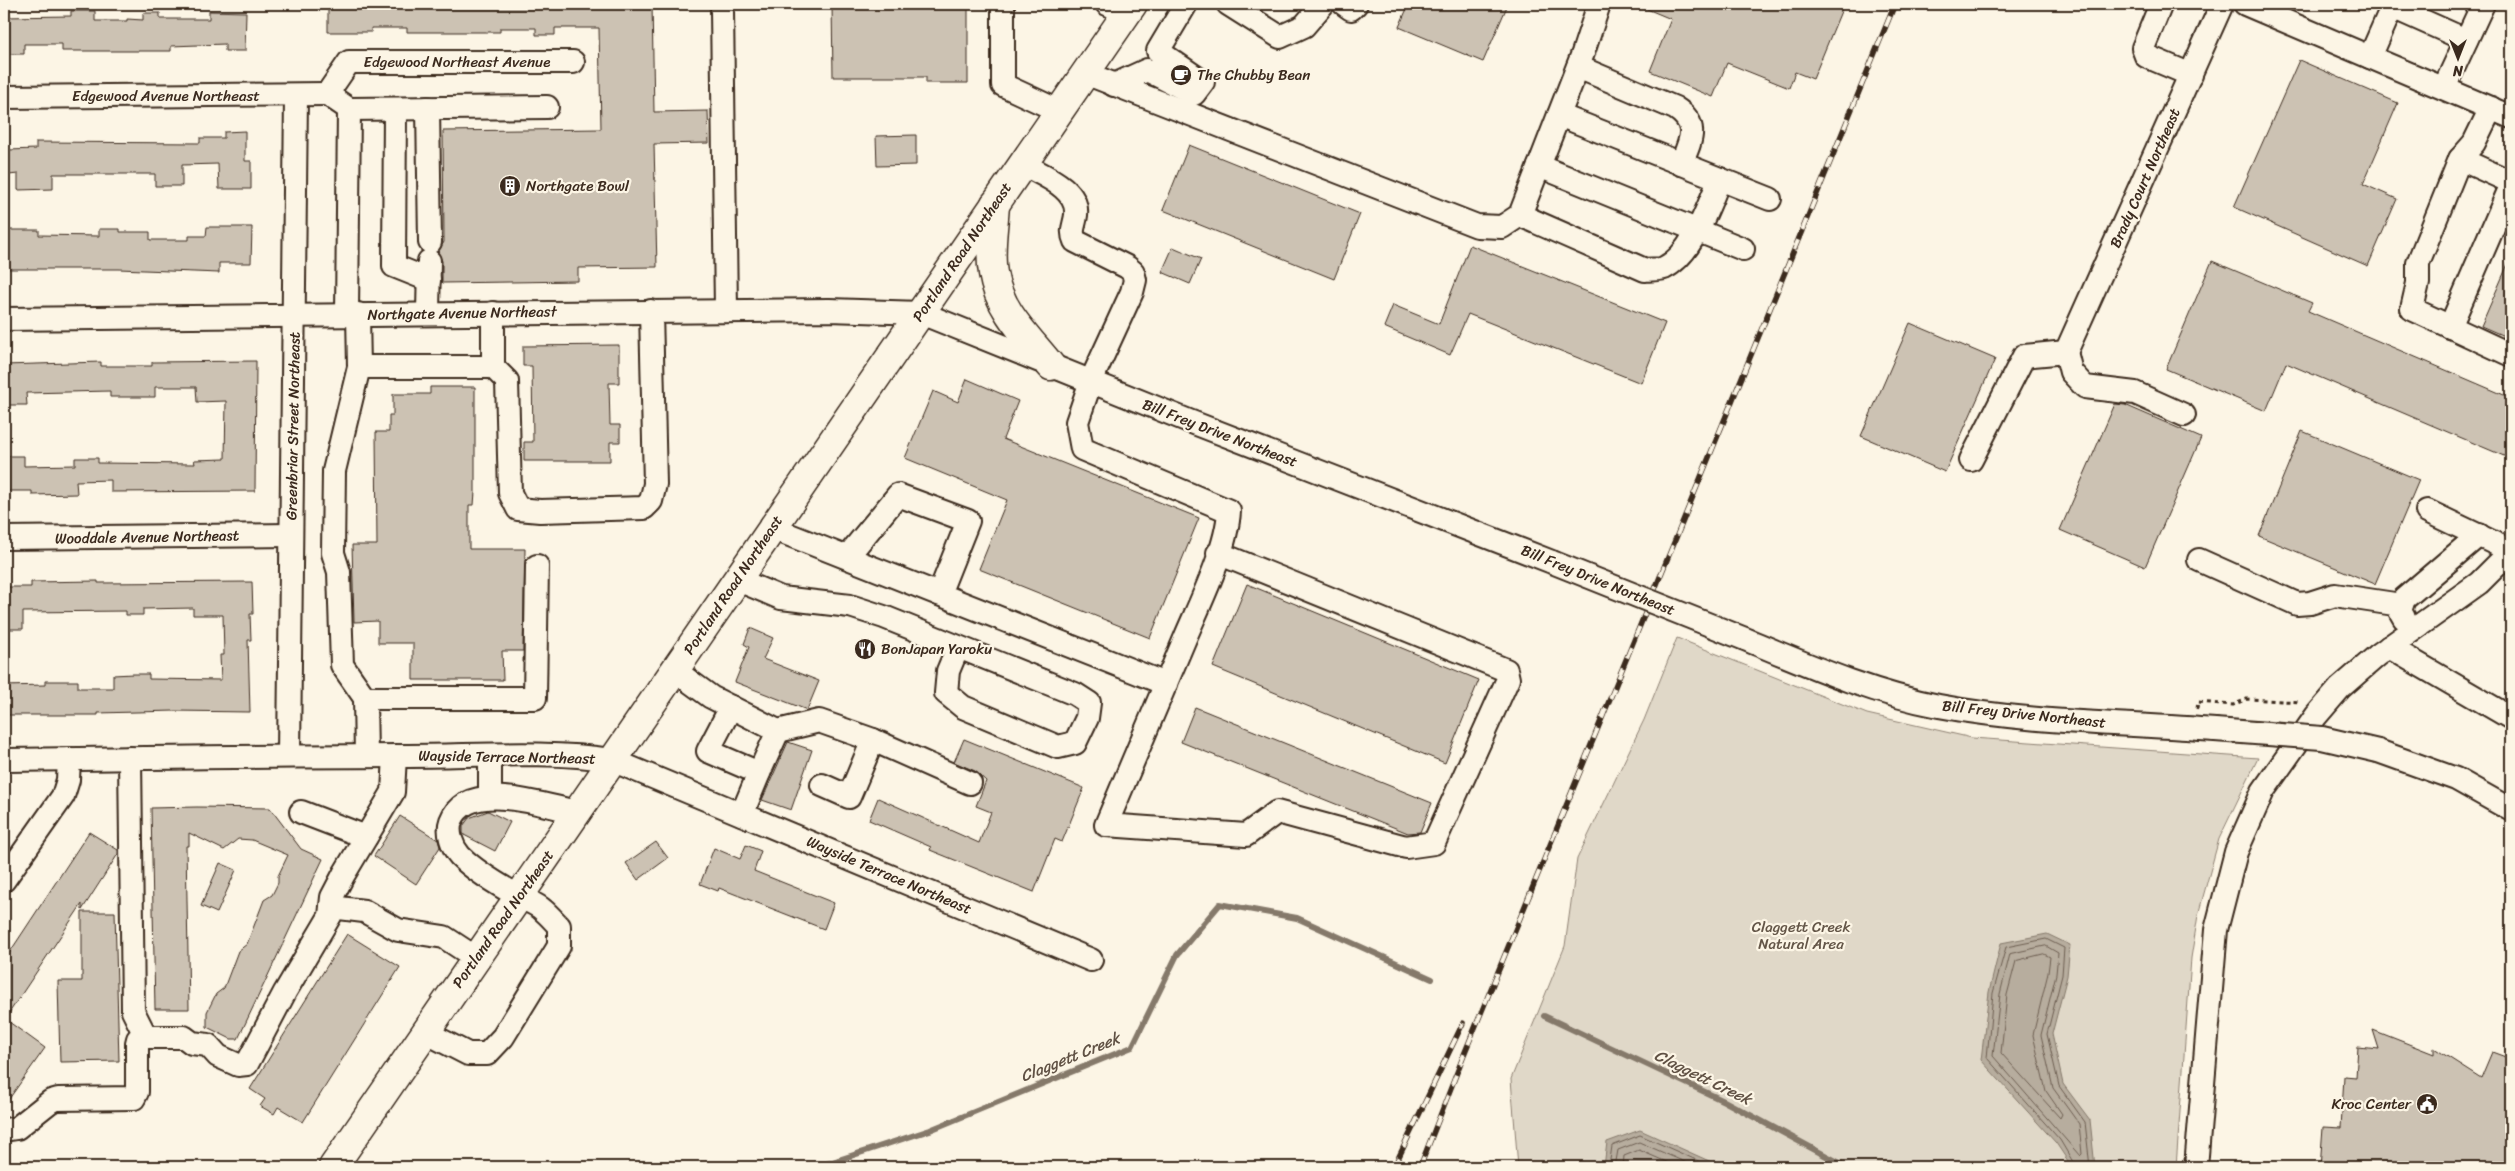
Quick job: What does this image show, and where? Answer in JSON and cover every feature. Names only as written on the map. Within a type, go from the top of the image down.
[{"type":"main road","name":"Portland Road Northeast","points":[[333,1167],[1085,74],[1122,7]]},
{"type":"main road","points":[[995,204],[992,263],[1002,302],[1015,322],[1052,366]]},
{"type":"street","points":[[1003,4],[1003,85],[1059,111]]},
{"type":"street","points":[[1114,85],[1148,70],[1194,94],[1203,82],[1158,51],[1186,4]]},
{"type":"street","points":[[1228,4],[1280,37],[1304,26],[1323,4]]},
{"type":"street","points":[[1344,4],[1351,8],[1356,4]]},
{"type":"street","points":[[1085,74],[1476,226],[1502,227],[1520,215],[1578,68],[1599,4]]},
{"type":"street","points":[[2161,4],[2143,48],[2146,56],[2190,75]]},
{"type":"street","points":[[2245,4],[2511,117]]},
{"type":"street","points":[[2444,88],[2483,4]]},
{"type":"street","name":"Brady Court Northeast","points":[[2066,352],[2221,5]]},
{"type":"street","points":[[2370,57],[2392,7],[2466,40]]},
{"type":"street","points":[[722,10],[726,310]]},
{"type":"street","name":"Edgewood Northeast Avenue","points":[[327,94],[349,62],[573,62]]},
{"type":"street","points":[[1578,68],[1675,108],[1685,115],[1692,125],[1691,140],[1681,164]]},
{"type":"street","points":[[327,94],[349,109],[547,107]]},
{"type":"street","name":"Edgewood Avenue Northeast","points":[[4,97],[296,96],[327,94]]},
{"type":"street","name":"Greenbriar Street Northeast","points":[[289,756],[296,96]]},
{"type":"street","points":[[428,108],[430,261],[428,314]]},
{"type":"street","points":[[2491,108],[2474,143],[2460,159],[2418,263],[2418,283],[2412,310],[2506,353]]},
{"type":"street","points":[[349,109],[352,314],[359,367],[334,472],[333,553],[339,572],[342,665],[365,698],[366,756]]},
{"type":"street","points":[[395,109],[394,266],[430,261]]},
{"type":"street","points":[[1559,115],[1770,199]]},
{"type":"street","points":[[2460,159],[2511,182]]},
{"type":"street","points":[[1023,164],[1066,189],[1072,196],[1076,205],[1076,216],[1071,233],[1074,241],[1133,272],[1135,280],[1132,292],[1091,381],[1077,422],[1082,449],[1229,511],[1228,527],[1218,554],[1166,684],[1106,825],[1246,835],[1277,812],[1406,847],[1434,843],[1508,679],[1506,670],[1218,554]]},
{"type":"street","points":[[1539,166],[1743,249]]},
{"type":"street","points":[[1520,215],[1644,270],[1664,268],[1681,253],[1697,230],[1720,179]]},
{"type":"street","points":[[2450,327],[2511,186]]},
{"type":"street","name":"Northgate Avenue Northeast","points":[[4,318],[726,310],[829,310],[920,313]]},
{"type":"street","points":[[493,313],[493,367],[507,381],[510,493],[518,509],[540,511],[644,508],[651,501],[655,484],[651,312]]},
{"type":"street","name":"Bill Frey Drive Northeast","points":[[920,313],[1854,682],[1938,706],[2017,716],[2322,738],[2378,751],[2456,779],[2511,810]]},
{"type":"street","points":[[1971,460],[2024,356],[2066,352],[2071,372],[2085,387],[2135,393],[2184,415]]},
{"type":"street","points":[[359,367],[493,367]]},
{"type":"street","points":[[847,558],[898,495],[968,521],[939,594]]},
{"type":"street","points":[[2196,1167],[2213,954],[2227,880],[2246,826],[2263,792],[2274,773],[2340,688],[2389,647],[2479,583],[2511,551],[2427,511]]},
{"type":"street","points":[[772,528],[1166,684]]},
{"type":"street","name":"Wooddale Avenue Northeast","points":[[4,538],[291,535]]},
{"type":"street","points":[[2417,627],[2400,611],[2404,599],[2478,535]]},
{"type":"street","points":[[2199,560],[2298,604],[2310,603],[2336,595],[2401,605]]},
{"type":"street","points":[[365,698],[535,698],[537,566]]},
{"type":"street","points":[[736,579],[781,598],[850,606],[958,647],[1075,694],[1088,704],[1087,718],[1075,743],[1058,747],[963,707],[946,693],[948,671],[958,647]]},
{"type":"street","points":[[2389,647],[2511,718]]},
{"type":"street","points":[[674,670],[711,697],[778,731],[819,720],[873,740],[970,783]]},
{"type":"street","points":[[731,707],[708,751],[760,773]]},
{"type":"street","points":[[742,814],[778,731]]},
{"type":"street","points":[[822,786],[849,797],[873,740]]},
{"type":"street","name":"Wayside Terrace Northeast","points":[[4,760],[289,756],[585,756],[612,760],[1091,960]]},
{"type":"street","points":[[4,1130],[17,1128],[51,1102],[58,1099],[134,1098],[137,1092],[138,1038],[184,1037],[192,1042],[208,1045],[218,1056],[238,1065],[247,1064],[330,916],[332,897],[393,792],[395,756]]},
{"type":"street","points":[[490,756],[490,797]]},
{"type":"street","points":[[130,758],[133,1011],[146,1037]]},
{"type":"street","points":[[4,880],[63,796],[68,780],[70,759]]},
{"type":"street","points":[[425,1032],[468,1054],[487,1054],[503,1037],[559,946],[559,926],[542,909],[519,897],[478,870],[455,849],[451,840],[450,827],[455,813],[470,800],[490,797],[519,800],[578,812]]},
{"type":"street","points":[[301,812],[366,837]]},
{"type":"street","points":[[331,907],[364,911],[398,930],[444,937],[476,958]]},
{"type":"path","points":[[2233,705],[2247,699],[2326,704]]},
{"type":"green space","name":"Claggett Creek Natural Area","points":[[1677,638],[1867,714],[1972,738],[2258,758],[2219,839],[2198,915],[2191,958],[2176,1167],[1518,1167],[1511,1079],[1565,946],[1577,859],[1644,720]]},
{"type":"water","points":[[2047,934],[2070,945],[2067,976],[2052,1034],[2063,1084],[2090,1120],[2095,1167],[2072,1167],[2056,1143],[1981,1060],[1989,992],[2001,943]]},
{"type":"water","points":[[1640,1130],[1721,1167],[1604,1167],[1607,1142]]},
{"type":"building","points":[[328,4],[652,4],[654,112],[708,111],[709,143],[654,144],[657,267],[578,268],[578,281],[442,283],[442,261],[438,252],[444,242],[443,131],[601,129],[599,28],[555,28],[555,35],[536,35],[536,28],[500,28],[500,32],[407,32],[407,28],[371,28],[371,32],[328,32]]},
{"type":"building","points":[[832,4],[968,4],[968,83],[926,83],[926,77],[833,77]]},
{"type":"building","points":[[1409,4],[1508,4],[1483,62],[1399,27]]},
{"type":"building","points":[[1635,4],[1844,4],[1813,79],[1795,72],[1789,88],[1727,63],[1713,97],[1650,71],[1671,19]]},
{"type":"building","points":[[71,11],[95,11],[95,21],[143,20],[143,13],[160,13],[160,19],[209,19],[209,11],[246,12],[245,51],[225,51],[225,44],[171,46],[171,51],[62,51],[62,44],[24,44],[24,54],[4,54],[4,17],[71,16]]},
{"type":"building","points":[[2299,60],[2398,103],[2363,184],[2397,199],[2368,266],[2234,207]]},
{"type":"building","points":[[245,131],[245,161],[251,161],[251,189],[219,189],[218,164],[182,165],[182,186],[155,186],[155,174],[53,174],[53,189],[18,190],[18,174],[9,175],[9,150],[36,149],[36,142],[200,143],[200,138],[224,138],[224,132]]},
{"type":"building","points":[[916,135],[916,165],[877,166],[876,136]]},
{"type":"building","points":[[1189,145],[1360,214],[1334,279],[1163,210]]},
{"type":"building","points":[[207,227],[252,227],[251,263],[219,263],[219,273],[119,269],[6,269],[7,230],[39,230],[39,235],[99,236],[99,229],[120,229],[120,232],[150,232],[150,240],[189,240],[189,236],[206,236]]},
{"type":"building","points":[[1470,245],[1665,323],[1641,383],[1468,314],[1450,355],[1384,327],[1393,305],[1439,324]]},
{"type":"building","points":[[1173,247],[1201,259],[1190,284],[1162,272]]},
{"type":"building","points":[[2511,257],[2511,339],[2481,326]]},
{"type":"building","points":[[2212,261],[2312,303],[2308,311],[2511,398],[2511,459],[2286,363],[2266,411],[2166,369]]},
{"type":"building","points":[[1910,323],[1995,359],[1945,472],[1861,436]]},
{"type":"building","points":[[619,345],[619,383],[609,383],[610,425],[620,425],[620,442],[610,442],[610,461],[524,461],[524,442],[533,442],[532,366],[523,366],[523,346]]},
{"type":"building","points":[[256,361],[255,491],[111,492],[111,480],[76,481],[77,494],[32,495],[32,491],[4,491],[5,456],[24,456],[24,466],[75,465],[75,458],[98,458],[98,463],[195,464],[194,460],[225,459],[226,401],[197,402],[196,387],[155,387],[155,397],[110,397],[110,391],[26,393],[27,405],[4,405],[4,365],[101,362],[101,366],[152,366],[152,362]]},
{"type":"building","points":[[967,379],[1018,401],[1003,439],[1199,518],[1150,638],[979,569],[1007,500],[905,458],[933,391],[958,402]]},
{"type":"building","points":[[430,387],[475,387],[475,492],[474,505],[469,505],[469,549],[525,549],[523,651],[502,651],[503,680],[413,680],[413,643],[378,643],[378,621],[354,622],[352,545],[377,545],[376,432],[389,432],[389,415],[393,415],[393,394],[430,394]]},
{"type":"building","points":[[2115,404],[2125,405],[2201,438],[2145,567],[2060,530]]},
{"type":"building","points":[[2302,431],[2419,480],[2375,584],[2259,536]]},
{"type":"building","points":[[98,581],[98,583],[252,582],[253,614],[250,614],[251,640],[248,640],[250,712],[174,711],[98,713],[98,715],[4,715],[4,686],[45,685],[45,681],[78,681],[78,688],[113,688],[113,675],[133,674],[149,674],[149,679],[221,680],[220,655],[224,655],[223,615],[193,615],[193,608],[143,609],[143,615],[126,615],[126,611],[23,612],[23,629],[4,629],[4,587],[31,587],[31,582]]},
{"type":"building","points":[[1247,584],[1479,680],[1445,763],[1213,667]]},
{"type":"building","points":[[750,628],[773,638],[763,659],[819,681],[807,710],[735,682],[749,647],[744,644]]},
{"type":"building","points":[[1195,707],[1432,803],[1420,832],[1408,833],[1181,742]]},
{"type":"building","points":[[964,739],[1084,788],[1062,842],[1055,839],[1034,892],[930,850],[931,847],[869,820],[878,798],[979,843],[991,812],[976,806],[986,781],[975,771],[954,762]]},
{"type":"building","points":[[788,742],[812,750],[791,810],[762,800]]},
{"type":"building","points":[[151,808],[270,808],[301,849],[323,859],[238,1039],[231,1039],[207,1027],[207,1012],[216,994],[224,988],[238,951],[247,944],[264,900],[272,895],[288,855],[252,840],[238,839],[224,850],[189,833],[189,846],[186,846],[189,1009],[155,1009]]},
{"type":"building","points":[[488,811],[510,822],[495,851],[463,833],[463,826],[469,818]]},
{"type":"building","points":[[400,816],[438,840],[440,847],[416,884],[374,856]]},
{"type":"building","points":[[89,832],[118,850],[118,854],[82,910],[82,904],[5,1019],[45,1048],[4,1106],[4,961]]},
{"type":"building","points":[[656,842],[668,858],[638,880],[626,863]]},
{"type":"building","points":[[746,845],[761,851],[754,871],[834,903],[824,929],[719,888],[718,891],[700,884],[714,848],[740,859]]},
{"type":"building","points":[[220,863],[236,870],[217,913],[201,906]]},
{"type":"building","points":[[82,912],[115,912],[119,1061],[60,1062],[58,981],[82,981]]},
{"type":"building","points":[[347,934],[400,967],[303,1122],[278,1107],[274,1114],[260,1106],[265,1099],[250,1089]]},
{"type":"building","name":"Kroc Center","points":[[2373,1030],[2434,1054],[2434,1048],[2481,1078],[2492,1052],[2511,1059],[2511,1167],[2320,1167],[2323,1127],[2341,1128],[2344,1076],[2356,1077],[2358,1047],[2379,1049]]},
{"type":"waterway","name":"Claggett Creek","points":[[817,1167],[930,1130],[1132,1047],[1177,955],[1220,904],[1297,918],[1432,979]]},
{"type":"waterway","name":"Claggett Creek","points":[[1544,1016],[1724,1101],[1847,1167]]},
{"type":"railway","points":[[1420,1167],[1463,1057],[1895,4]]},
{"type":"railway","points":[[1394,1167],[1463,1023]]},
{"type":"place","name":"The Chubby Bean","points":[[1181,75]]},
{"type":"place","name":"Northgate Bowl","points":[[510,186]]},
{"type":"place","name":"BonJapan Yaroku","points":[[865,649]]},
{"type":"place","name":"Kroc Center","points":[[2427,1104]]}]
